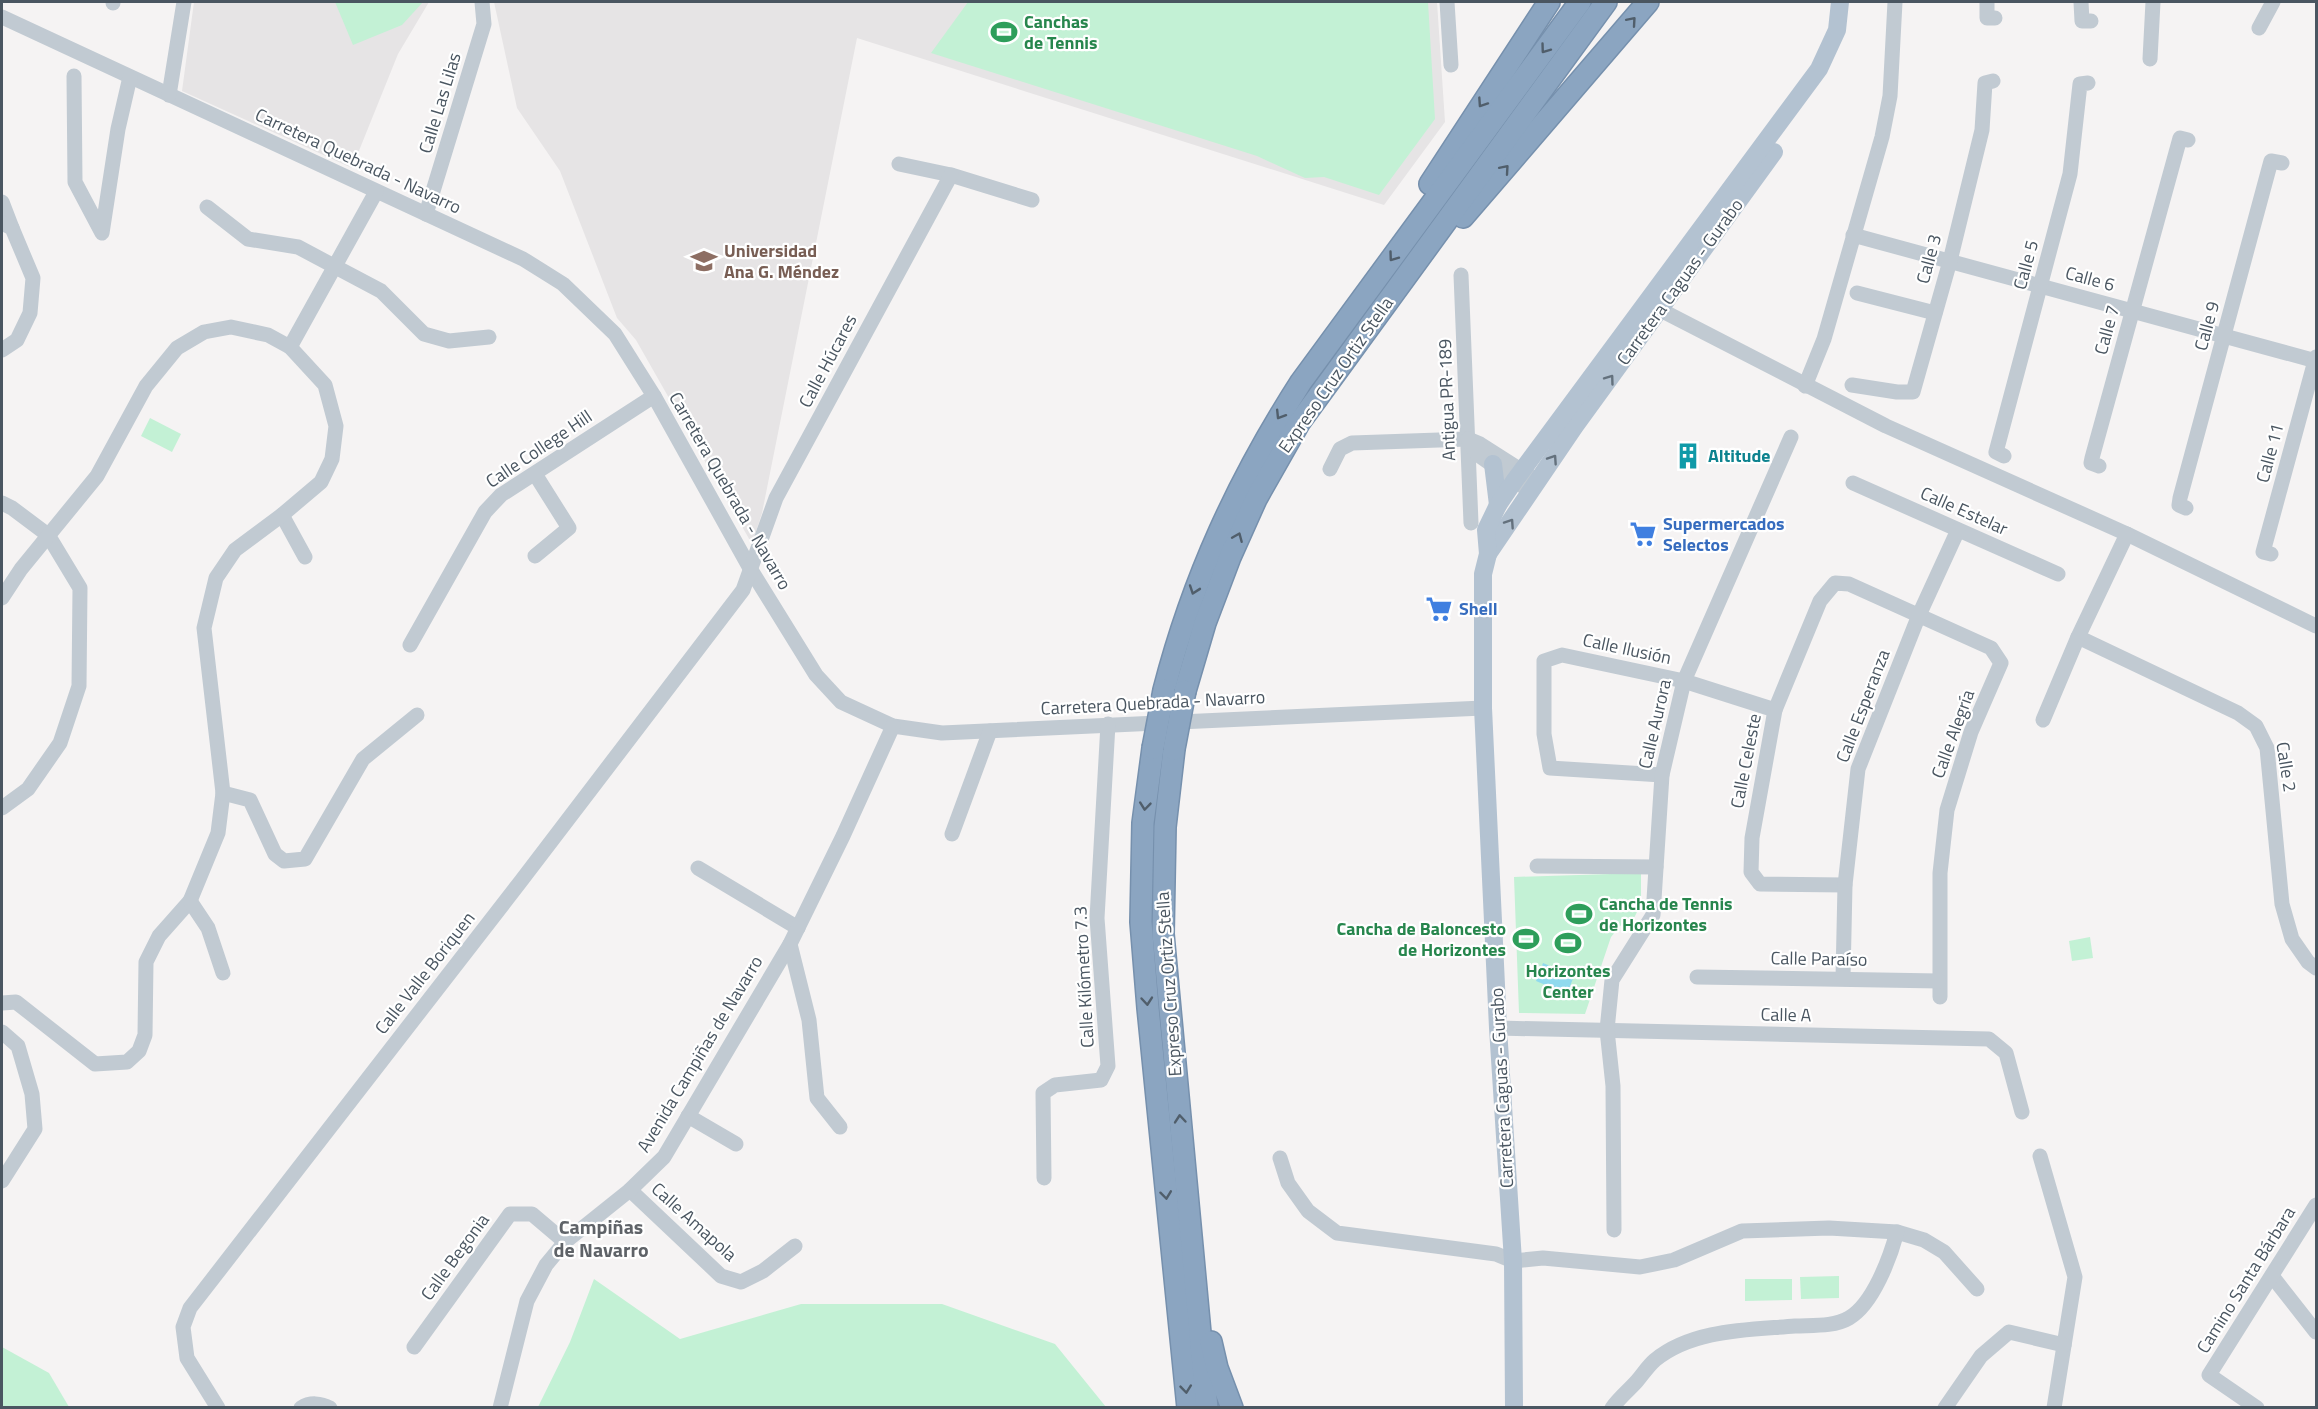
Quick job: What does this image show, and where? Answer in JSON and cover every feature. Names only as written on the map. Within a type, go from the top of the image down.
[{"type":"highway","points":[[1413,229],[1427,189],[1549,2]]},
{"type":"highway","name":"Expreso Cruz Ortiz Stella","points":[[1207,1407],[1163,934],[1164,690],[1200,574],[1245,475],[1301,382],[1580,2]]},
{"type":"highway","name":"Expreso Cruz Ortiz Stella","points":[[1188,1407],[1141,922],[1143,823],[1163,749],[1185,691],[1218,586],[1242,528],[1268,476],[1318,394],[1606,2]]},
{"type":"highway","points":[[1433,238],[1465,215],[1648,2]]},
{"type":"highway","points":[[1190,1235],[1200,1264],[1205,1311],[1217,1368],[1232,1407]]},
{"type":"main road","name":"Carretera Caguas - Gurabo","points":[[1488,554],[1653,307],[1819,69],[1837,30],[1840,2]]},
{"type":"main road","name":"Carretera Caguas - Gurabo","points":[[1514,1407],[1513,1261],[1498,1028],[1483,708],[1483,574],[1488,554],[1486,530],[1498,505],[1518,476],[1653,307],[1829,74],[1849,31],[1852,2]]},
{"type":"main road","points":[[1493,464],[1498,505]]},
{"type":"street","points":[[169,95],[184,2]]},
{"type":"street","name":"Calle Las Lilas","points":[[426,214],[484,24],[482,2]]},
{"type":"street","points":[[1447,2],[1450,64]]},
{"type":"street","points":[[1805,386],[1824,339],[1882,137],[1890,96],[1895,2]]},
{"type":"street","points":[[1987,2],[1987,18],[1995,18]]},
{"type":"street","points":[[2081,2],[2082,21],[2091,21]]},
{"type":"street","points":[[2151,59],[2153,2]]},
{"type":"street","points":[[2259,28],[2273,2]]},
{"type":"street","name":"Carretera Quebrada - Navarro","points":[[2,17],[523,259],[563,284],[615,334],[654,396],[751,570],[816,675],[840,702],[892,726],[942,733],[1483,708]]},
{"type":"street","points":[[74,76],[75,182],[102,233],[118,129],[130,77]]},
{"type":"street","name":"Calle 3","points":[[1852,385],[1897,393],[1913,392],[1950,261],[1982,130],[1985,82],[1993,81]]},
{"type":"street","name":"Calle 5","points":[[2004,456],[1996,452],[2070,174],[2080,84],[2088,83]]},
{"type":"street","name":"Calle 7","points":[[2099,466],[2091,463],[2092,458],[2132,310],[2180,138],[2188,140]]},
{"type":"street","name":"Calle 9","points":[[2186,508],[2179,505],[2180,498],[2271,161],[2282,163]]},
{"type":"street","points":[[899,164],[951,175],[1032,200]]},
{"type":"street","name":"Calle Húcares","points":[[751,570],[776,498],[951,175]]},
{"type":"street","points":[[290,347],[376,192]]},
{"type":"street","points":[[2,202],[7,226],[33,278],[30,314],[17,340],[2,350]]},
{"type":"street","points":[[207,207],[248,239],[298,247],[381,291],[424,334],[449,341],[489,337]]},
{"type":"street","name":"Calle 6","points":[[1853,235],[2316,359]]},
{"type":"street","name":"Antigua PR-189","points":[[1461,275],[1472,523]]},
{"type":"street","points":[[1857,293],[1935,313]]},
{"type":"street","points":[[1653,307],[1886,426],[2127,534],[2316,626]]},
{"type":"street","points":[[2,598],[48,535],[97,477],[146,386],[177,348],[204,332],[231,327],[268,335],[290,347],[325,385],[336,426],[332,459],[321,482],[235,550],[216,578],[204,628],[223,794],[218,833],[190,901],[159,936],[146,962],[145,1035],[139,1051],[127,1062],[95,1064],[16,1002],[2,1003]]},
{"type":"street","name":"Calle 11","points":[[2271,554],[2264,552],[2316,359]]},
{"type":"street","name":"Calle College Hill","points":[[410,645],[485,512],[501,495],[654,396]]},
{"type":"street","name":"Calle Aurora","points":[[1614,1230],[1613,1086],[1607,1030],[1612,980],[1653,915],[1662,775],[1684,681],[1791,437]]},
{"type":"street","points":[[1468,439],[1477,454],[1518,476]]},
{"type":"street","points":[[1330,469],[1340,449],[1352,443],[1468,439],[1480,444],[1534,487]]},
{"type":"street","points":[[535,474],[569,528],[535,556]]},
{"type":"street","name":"Calle Estelar","points":[[1853,483],[2058,574]]},
{"type":"street","points":[[2,503],[48,535],[80,588],[79,686],[60,743],[28,789],[2,808]]},
{"type":"street","points":[[282,515],[305,557]]},
{"type":"street","name":"Calle Esperanza","points":[[1843,978],[1845,885],[1858,769],[1919,615],[1958,530]]},
{"type":"street","points":[[2043,720],[2078,637],[2127,534]]},
{"type":"street","name":"Calle Valle Boriquen","points":[[218,1407],[187,1358],[183,1327],[190,1308],[743,590],[751,570]]},
{"type":"street","name":"Calle Celeste","points":[[1845,885],[1760,884],[1751,872],[1752,838],[1775,710],[1820,601],[1835,583],[1846,584]]},
{"type":"street","name":"Calle Alegría","points":[[1846,584],[1991,648],[2001,663],[1971,732],[1947,810],[1940,873],[1940,997]]},
{"type":"street","name":"Calle 2","points":[[2078,637],[2238,713],[2256,726],[2267,747],[2283,904],[2292,939],[2308,963],[2316,968]]},
{"type":"street","name":"Calle Ilusión","points":[[1662,775],[1550,768],[1544,734],[1544,661],[1562,655],[1684,681],[1775,710]]},
{"type":"street","points":[[223,794],[250,800],[276,854],[284,861],[305,859],[363,759],[417,715]]},
{"type":"street","name":"Calle Kilómetro 7.3","points":[[1044,1178],[1043,1094],[1055,1085],[1101,1080],[1108,1066],[1097,918],[1108,724]]},
{"type":"street","name":"Avenida Campiñas de Navarro","points":[[500,1407],[527,1300],[546,1265],[566,1242],[630,1190],[664,1157],[790,944],[843,836],[892,726]]},
{"type":"street","points":[[952,834],[990,731]]},
{"type":"street","points":[[1537,866],[1656,867]]},
{"type":"street","points":[[698,868],[798,928]]},
{"type":"street","points":[[190,901],[208,928],[223,973]]},
{"type":"street","points":[[790,944],[809,1020],[817,1098],[840,1127]]},
{"type":"street","name":"Calle Paraíso","points":[[1697,977],[1939,981]]},
{"type":"street","name":"Calle A","points":[[1498,1028],[1989,1039],[2007,1053],[2022,1112]]},
{"type":"street","points":[[2,1032],[18,1046],[32,1094],[35,1129],[2,1181]]},
{"type":"street","points":[[688,1116],[736,1144]]},
{"type":"street","points":[[2040,1156],[2075,1276],[2055,1407]]},
{"type":"street","points":[[1280,1158],[1288,1183],[1308,1211],[1337,1233],[1496,1254],[1513,1261],[1543,1258],[1640,1267],[1674,1260],[1742,1231],[1829,1228],[1897,1232],[1924,1240],[1944,1252],[1977,1289]]},
{"type":"street","name":"Calle Amapola","points":[[630,1190],[721,1276],[741,1282],[764,1271],[795,1246]]},
{"type":"street","name":"Camino Santa Bárbara","points":[[2256,1407],[2209,1375],[2316,1205]]},
{"type":"street","name":"Calle Begonia","points":[[414,1347],[510,1214],[532,1214],[566,1242]]},
{"type":"street","points":[[1612,1407],[1653,1362],[1689,1342],[1734,1331],[1833,1323],[1850,1317],[1863,1305],[1881,1276],[1897,1232]]},
{"type":"street","points":[[2272,1276],[2316,1332]]},
{"type":"street","points":[[1945,1407],[1981,1356],[2009,1332],[2064,1345]]},
{"type":"street","points":[[301,1407],[322,1404],[330,1407]]},
{"type":"shaded area","points":[[194,2],[429,2],[398,54],[352,168],[182,91]]},
{"type":"shaded area","name":"Universidad Ana G. Méndez","points":[[494,2],[1437,2],[1445,122],[1384,205],[857,38],[762,513],[752,544],[636,340],[617,318],[560,171],[517,108]]},
{"type":"green space","points":[[335,2],[423,2],[402,25],[353,45]]},
{"type":"green space","points":[[968,2],[1428,2],[1435,119],[1379,195],[1324,177],[1305,178],[1257,156],[931,53]]},
{"type":"green space","points":[[150,418],[181,434],[172,452],[141,436]]},
{"type":"green space","points":[[1641,873],[1641,898],[1637,904],[1640,906],[1633,920],[1627,918],[1611,937],[1585,1014],[1519,1013],[1514,877]]},
{"type":"green space","points":[[2090,937],[2093,958],[2072,961],[2069,941]]},
{"type":"green space","points":[[1839,1276],[1839,1298],[1801,1299],[1800,1277]]},
{"type":"green space","points":[[594,1279],[680,1339],[801,1304],[942,1304],[1055,1344],[1106,1407],[538,1407],[570,1342]]},
{"type":"green space","points":[[1745,1279],[1792,1279],[1792,1300],[1745,1301]]},
{"type":"green space","points":[[2,1347],[49,1373],[69,1407],[2,1407]]},
{"type":"water","points":[[1543,963],[1574,976],[1567,994],[1536,981]]},
{"type":"place","name":"Canchas de Tennis","points":[[1004,32]]},
{"type":"place","name":"Universidad Ana G. Méndez","points":[[704,261]]},
{"type":"place","name":"Altitude","points":[[1688,456]]},
{"type":"place","name":"Supermercados Selectos","points":[[1643,534]]},
{"type":"place","name":"Shell","points":[[1439,609]]},
{"type":"place","name":"Cancha de Tennis de Horizontes","points":[[1579,914]]},
{"type":"place","name":"Cancha de Baloncesto de Horizontes","points":[[1526,939]]},
{"type":"place","name":"Horizontes Center","points":[[1568,943]]},
{"type":"district","name":"Campiñas de Navarro","points":[[601,1238]]}]
